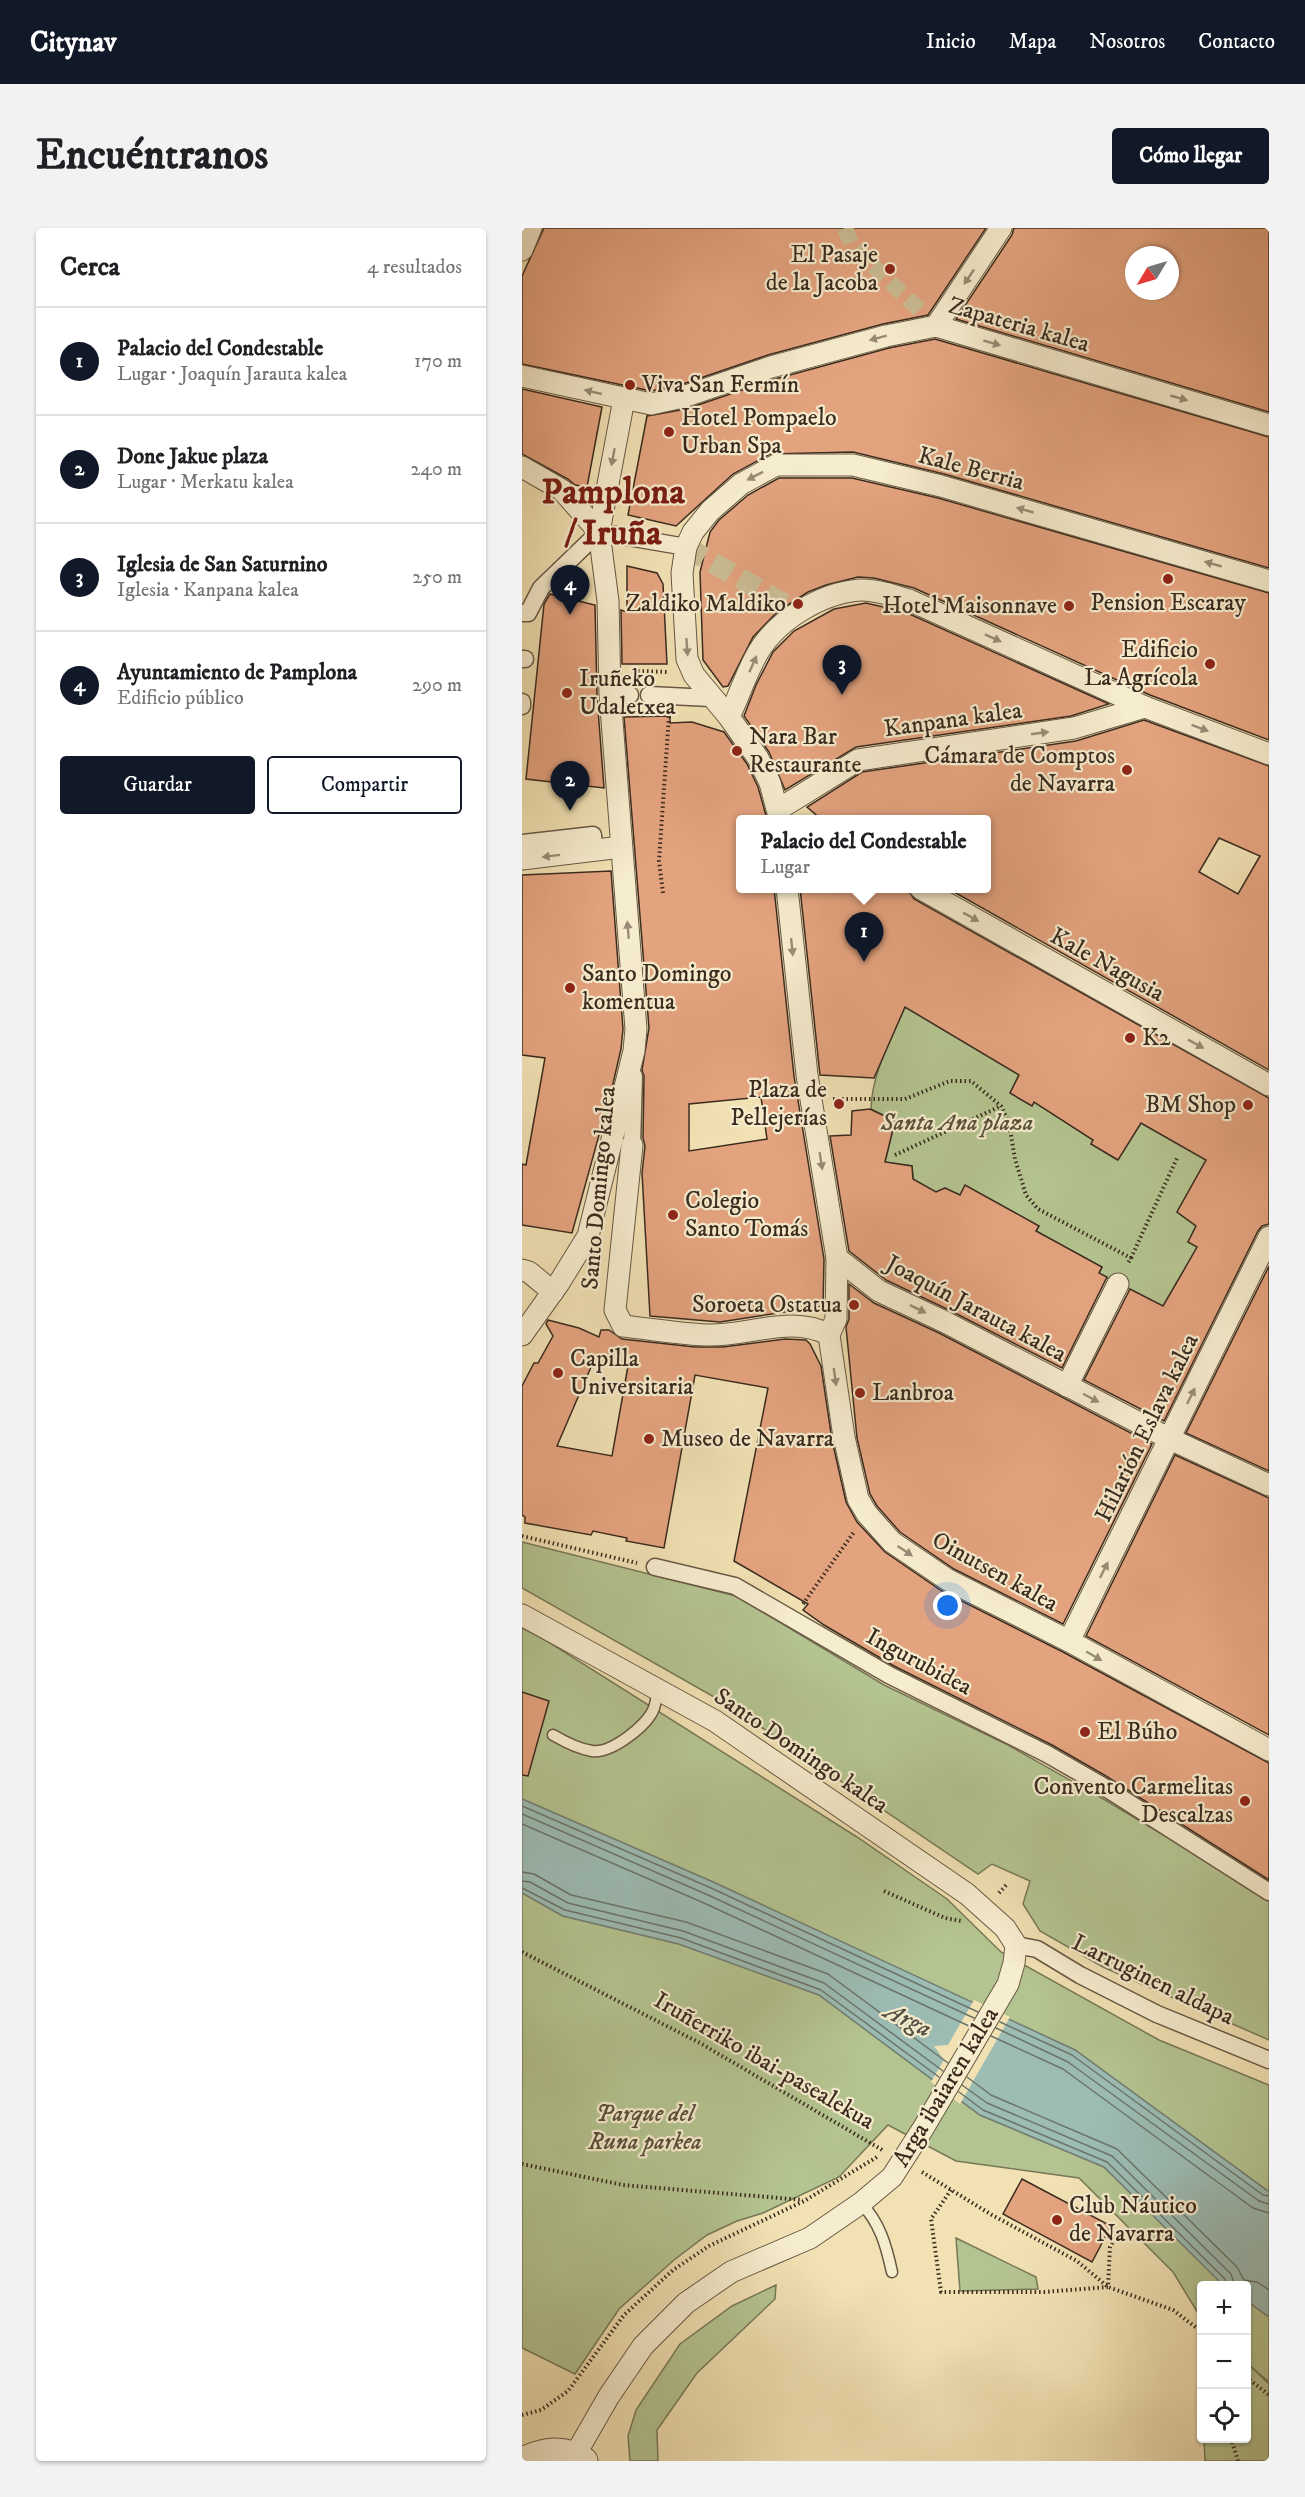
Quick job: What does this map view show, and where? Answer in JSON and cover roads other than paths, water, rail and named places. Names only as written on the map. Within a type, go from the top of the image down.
[{"type":"street","points":[[522,250],[531,228]]},
{"type":"street","points":[[931,321],[1001,228]]},
{"type":"street","name":"Zapateria kalea","points":[[624,399],[651,404],[683,397],[771,368],[931,321],[1269,425]]},
{"type":"street","points":[[522,376],[624,399]]},
{"type":"street","name":"Santo Domingo kalea","points":[[624,399],[599,531],[620,695],[621,847],[636,1029],[632,1145],[615,1310],[623,1326],[708,1335],[791,1326],[814,1327],[829,1335]]},
{"type":"street","name":"Kale Berria","points":[[686,547],[693,532],[710,511],[741,484],[776,465],[852,465],[941,486],[1269,581]]},
{"type":"street","points":[[522,467],[562,490],[599,531],[686,547],[682,573],[687,659],[694,675],[729,717],[758,758],[770,783],[779,814]]},
{"type":"street","points":[[528,610],[541,588],[599,531]]},
{"type":"street","points":[[729,717],[755,656],[779,626],[798,612],[829,597],[860,590],[878,591],[909,600],[1145,707],[1269,754]]},
{"type":"street","points":[[649,695],[711,698]]},
{"type":"street","name":"Kanpana kalea","points":[[779,814],[858,760],[1074,728],[1145,707]]},
{"type":"street","points":[[522,843],[593,835],[594,851]]},
{"type":"street","points":[[522,859],[621,847]]},
{"type":"street","points":[[788,893],[811,1099],[837,1258]]},
{"type":"street","name":"Kale Nagusia","points":[[929,893],[1269,1085]]},
{"type":"street","name":"Santo Domingo kalea","points":[[522,1335],[553,1292],[588,1236],[634,1051]]},
{"type":"street","name":"Hilarión Eslava kalea","points":[[1069,1641],[1269,1237]]},
{"type":"street","name":"Oinutsen kalea","points":[[837,1258],[836,1320],[829,1335],[844,1437],[858,1499],[867,1514],[892,1542],[948,1580],[1069,1641],[1269,1750]]},
{"type":"street","name":"Joaquín Jarauta kalea","points":[[837,1258],[879,1291],[1170,1439],[1269,1485]]},
{"type":"street","points":[[522,1270],[529,1272],[553,1292]]},
{"type":"street","points":[[1068,1386],[1118,1284]]},
{"type":"street","name":"Ingurubidea","points":[[655,1567],[735,1586],[889,1675],[1047,1754],[1101,1785],[1269,1892]]},
{"type":"street","name":"Santo Domingo kalea","points":[[522,1615],[715,1721],[966,1894],[1005,1928],[1015,1954]]},
{"type":"street","name":"Larruginen aldapa","points":[[1015,1954],[1037,1949],[1157,2014],[1269,2060]]},
{"type":"street","name":"Arga ibaiaren kalea","points":[[580,2458],[609,2396],[643,2346],[686,2303],[731,2272],[810,2238],[861,2203],[892,2177],[1008,1984],[1015,1954]]},
{"type":"street","points":[[527,2456],[550,2451],[580,2458]]},
{"type":"lane","points":[[553,1735],[565,1742],[594,1751],[613,1747],[641,1727],[654,1709],[658,1689]]},
{"type":"lane","points":[[861,2203],[874,2216],[885,2241],[892,2272]]},
{"type":"water","name":"Arga","points":[[522,1799],[713,1882],[1075,2050],[1269,2192],[1269,2317],[1251,2304],[1251,2281],[1219,2281],[1104,2167],[980,2115],[819,1995],[679,1944],[563,1916],[522,1893]]},
{"type":"tunnel","points":[[845,228],[852,246],[925,315]]},
{"type":"tunnel","points":[[686,547],[798,612]]},
{"type":"place","name":"El Pasaje de la Jacoba","points":[[890,269]]},
{"type":"place","name":"Viva San Fermín","points":[[630,385]]},
{"type":"place","name":"Hotel Pompaelo Urban Spa","points":[[669,432]]},
{"type":"place","name":"Pension Escaray","points":[[1168,579]]},
{"type":"place","name":"Zaldiko Maldiko","points":[[798,604]]},
{"type":"place","name":"Hotel Maisonnave","points":[[1069,606]]},
{"type":"place","name":"Ayuntamiento de Pamplona","points":[[570,615]]},
{"type":"place","name":"Edificio La Agrícola","points":[[1210,664]]},
{"type":"place","name":"Iruñeko Udaletxea","points":[[567,693]]},
{"type":"place","name":"Iglesia de San Saturnino","points":[[842,695]]},
{"type":"place","name":"Nara Bar Restaurante","points":[[737,751]]},
{"type":"place","name":"Cámara de Comptos de Navarra","points":[[1127,770]]},
{"type":"place","name":"Done Jakue plaza","points":[[570,811]]},
{"type":"place","name":"Palacio del Condestable","points":[[864,962]]},
{"type":"place","name":"Santo Domingo komentua","points":[[570,988]]},
{"type":"place","name":"K2","points":[[1130,1038]]},
{"type":"place","name":"Plaza de Pellejerías","points":[[839,1104]]},
{"type":"place","name":"BM Shop","points":[[1248,1105]]},
{"type":"place","name":"Colegio Santo Tomás","points":[[673,1215]]},
{"type":"place","name":"Soroeta Ostatua","points":[[854,1305]]},
{"type":"place","name":"Capilla Universitaria","points":[[558,1373]]},
{"type":"place","name":"Lanbroa","points":[[860,1393]]},
{"type":"place","name":"Museo de Navarra","points":[[649,1439]]},
{"type":"place","name":"El Búho","points":[[1085,1732]]},
{"type":"place","name":"Convento Carmelitas Descalzas","points":[[1245,1801]]},
{"type":"place","name":"Club Náutico de Navarra","points":[[1057,2220]]},
{"type":"district","name":"Pamplona / Iruña","points":[[613,512]]},
{"type":"park label","name":"Santa Ana plaza","points":[[957,1123]]},
{"type":"park label","name":"Parque del Runa parkea","points":[[645,2128]]}]
